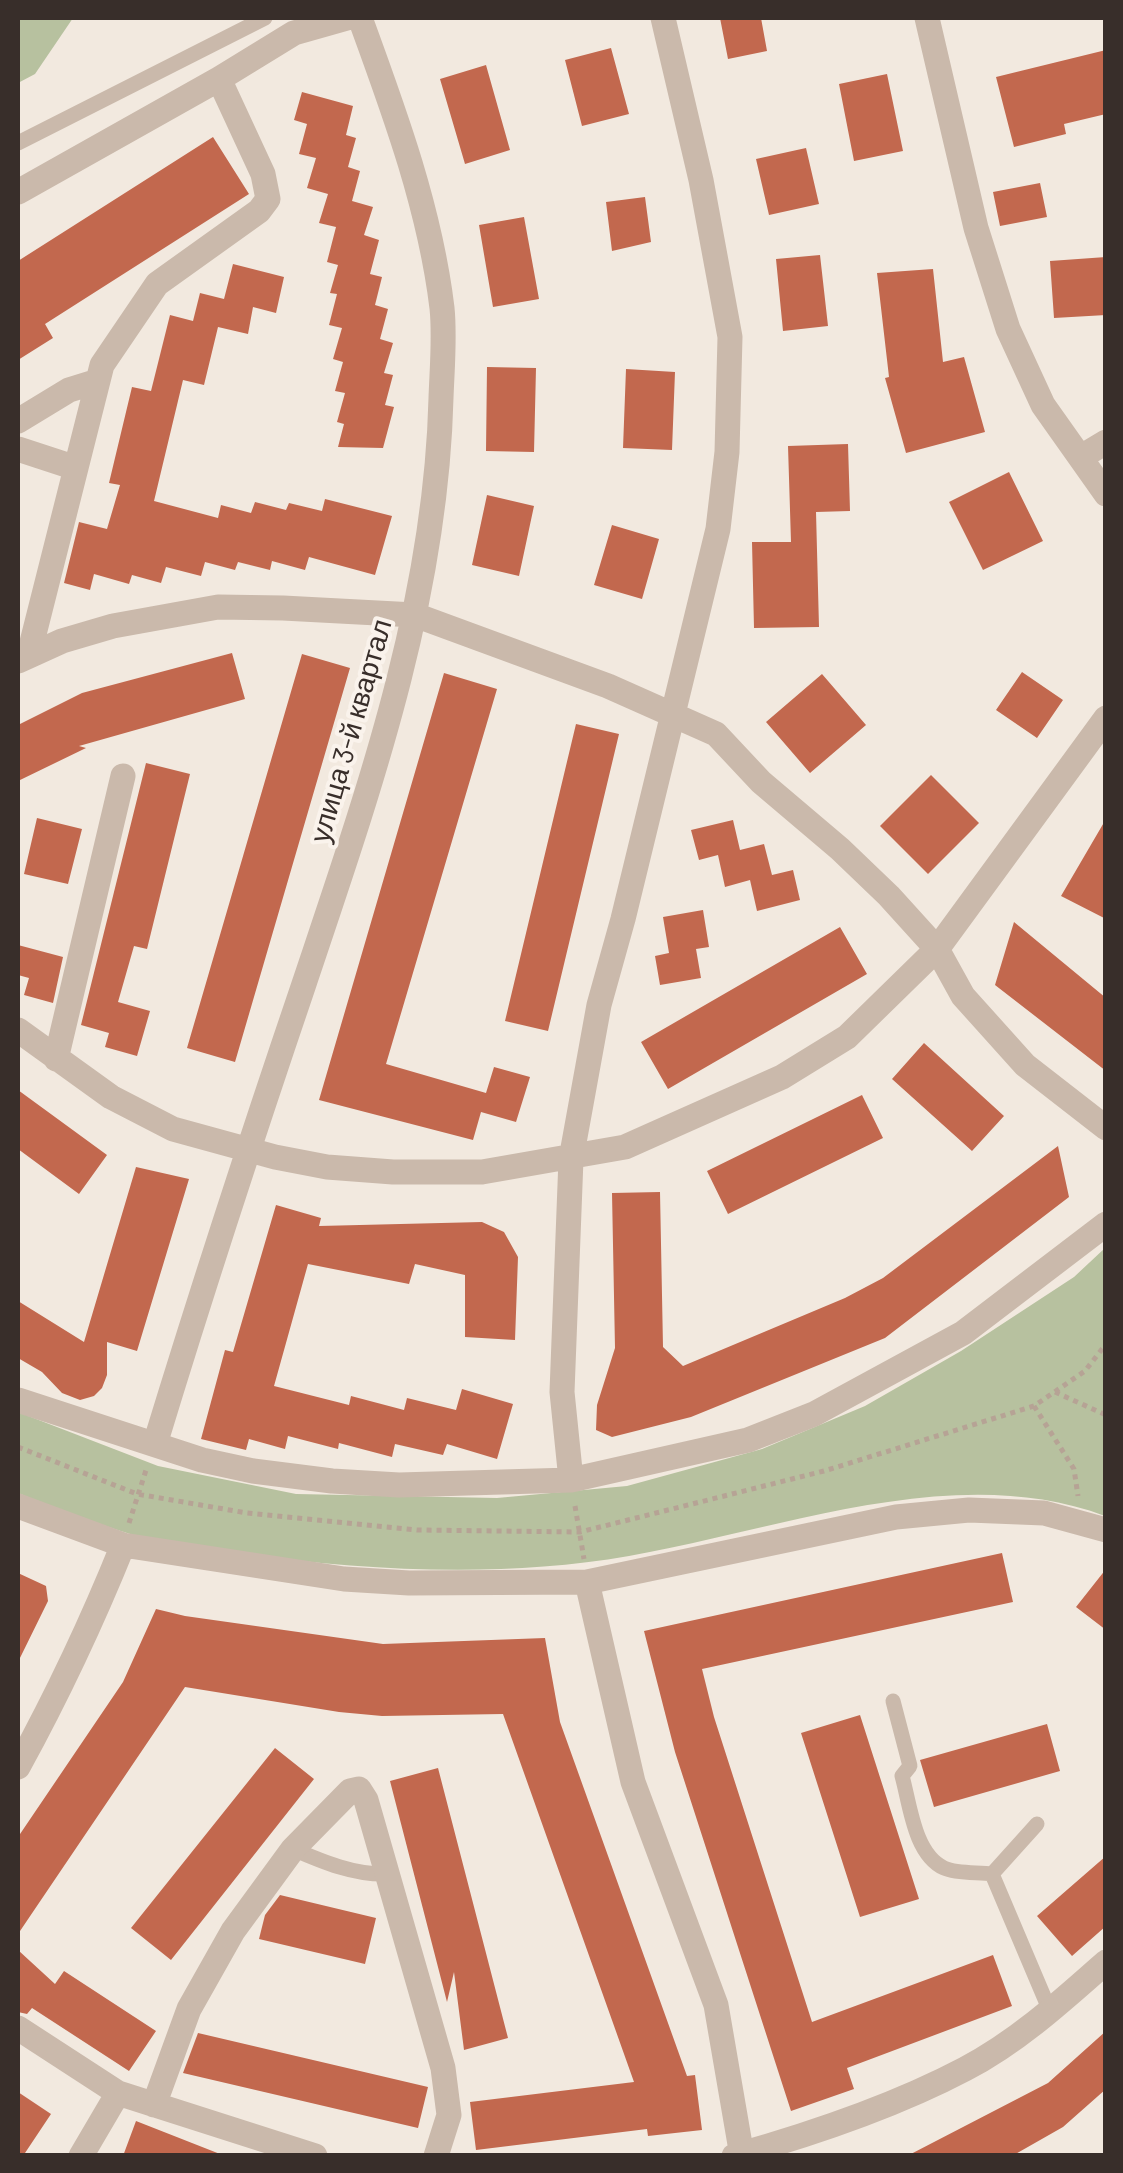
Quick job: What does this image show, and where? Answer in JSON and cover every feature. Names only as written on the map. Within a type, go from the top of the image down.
[{"type":"street","points":[[18,192],[294,32],[347,18]]},
{"type":"street","name":"улица 3-й квартал","points":[[156,1444],[398,689],[415,615],[440,456],[442,309],[404,141],[360,18]]},
{"type":"street","points":[[571,1480],[562,1392],[571,1159],[599,1005],[718,529],[728,452],[730,337],[704,196],[663,18]]},
{"type":"street","points":[[927,18],[976,228],[1008,329],[1043,405],[1106,494]]},
{"type":"street","points":[[23,658],[102,365],[157,284],[259,210],[268,199],[263,174],[218,79]]},
{"type":"street","points":[[18,421],[69,390],[98,381]]},
{"type":"street","points":[[1081,457],[1106,442]]},
{"type":"street","points":[[18,449],[76,468]]},
{"type":"street","points":[[23,658],[112,626],[218,607],[415,615],[554,665],[672,714],[716,734],[762,782],[876,884],[937,949],[963,996],[1025,1065],[1106,1128]]},
{"type":"street","points":[[18,1030],[111,1097],[174,1128],[248,1150],[326,1166],[393,1172],[482,1172],[625,1148],[782,1077],[847,1037],[937,949],[1106,718]]},
{"type":"street","points":[[56,1059],[123,776]]},
{"type":"street","points":[[18,1400],[202,1460],[332,1482],[571,1480],[748,1440],[814,1414],[963,1333],[1106,1224]]},
{"type":"street","points":[[18,1506],[123,1545],[344,1579],[479,1584],[588,1582],[896,1518],[969,1510],[1044,1512],[1094,1526]]},
{"type":"street","points":[[18,1766],[93,1621],[123,1545]]},
{"type":"street","points":[[588,1582],[633,1782],[716,2005],[739,2155],[863,2113],[966,2068],[1050,2012],[1106,1962]]},
{"type":"street","points":[[154,2105],[189,2009],[234,1931],[292,1848],[350,1790],[359,1789],[366,1800],[446,2083],[450,2115],[436,2156]]},
{"type":"street","points":[[18,2028],[118,2093],[315,2156]]},
{"type":"street","points":[[81,2156],[118,2093]]},
{"type":"lane","points":[[18,144],[265,18]]},
{"type":"lane","points":[[893,1701],[910,1766],[902,1776],[920,1840],[932,1859],[946,1869],[992,1874]]},
{"type":"lane","points":[[992,1874],[1037,1824]]},
{"type":"lane","points":[[292,1848],[326,1863],[368,1874],[387,1874]]},
{"type":"lane","points":[[992,1874],[1050,2012]]},
{"type":"path","points":[[1106,1344],[1085,1371],[1055,1392],[1106,1415]]},
{"type":"path","points":[[1034,1406],[1074,1470],[1094,1526]]},
{"type":"path","points":[[123,1545],[156,1444]]},
{"type":"path","points":[[571,1480],[588,1582]]},
{"type":"green space","points":[[18,18],[73,18],[35,74],[18,83]]},
{"type":"green space","points":[[1105,1248],[1105,1516],[1048,1501],[989,1495],[928,1497],[806,1517],[629,1556],[533,1567],[436,1570],[339,1565],[154,1541],[18,1493],[18,1412],[158,1466],[296,1494],[497,1498],[627,1486],[762,1449],[865,1406],[961,1351],[1074,1277]]},
{"type":"building","points":[[720,18],[761,18],[767,51],[728,59]]},
{"type":"building","points":[[611,48],[629,114],[582,126],[565,60]]},
{"type":"building","points":[[1106,50],[1106,114],[1064,124],[1066,134],[1014,147],[996,77]]},
{"type":"building","points":[[486,65],[510,150],[465,164],[440,79]]},
{"type":"building","points":[[887,74],[903,151],[854,161],[839,84]]},
{"type":"building","points":[[302,92],[353,106],[346,135],[356,138],[348,167],[360,171],[352,201],[373,207],[364,235],[379,240],[370,274],[382,277],[375,305],[388,309],[380,339],[393,343],[384,373],[393,375],[385,405],[394,407],[383,448],[338,447],[344,424],[337,422],[345,393],[335,391],[343,362],[333,359],[342,328],[329,325],[337,294],[330,293],[338,265],[327,262],[336,227],[319,223],[328,194],[307,188],[316,158],[299,154],[307,124],[294,120]]},
{"type":"building","points":[[213,137],[249,194],[45,324],[53,338],[18,360],[18,261]]},
{"type":"building","points":[[806,148],[819,204],[769,215],[756,159]]},
{"type":"building","points":[[1040,183],[1047,217],[1000,226],[993,192]]},
{"type":"building","points":[[645,197],[651,242],[612,251],[606,202]]},
{"type":"building","points":[[524,217],[539,299],[493,307],[479,225]]},
{"type":"building","points":[[820,255],[828,326],[783,331],[776,259]]},
{"type":"building","points":[[1106,257],[1106,315],[1054,318],[1050,261]]},
{"type":"building","points":[[233,264],[284,277],[276,313],[253,307],[248,334],[218,327],[204,385],[183,380],[154,501],[218,518],[221,505],[251,513],[255,502],[286,510],[289,503],[322,511],[325,499],[392,516],[375,575],[309,557],[305,570],[272,561],[270,570],[238,562],[235,570],[205,562],[201,576],[166,567],[161,583],[132,575],[129,584],[94,574],[90,590],[64,583],[79,522],[107,529],[120,485],[109,483],[132,387],[151,391],[170,315],[193,321],[200,293],[224,299]]},
{"type":"building","points":[[933,269],[943,362],[964,357],[985,432],[906,453],[885,378],[889,377],[877,273]]},
{"type":"building","points":[[487,367],[536,368],[534,452],[486,451]]},
{"type":"building","points":[[626,369],[675,372],[672,450],[623,448]]},
{"type":"building","points":[[848,444],[850,511],[816,512],[819,627],[754,628],[752,542],[791,542],[788,446]]},
{"type":"building","points":[[1009,472],[1043,541],[983,570],[949,502]]},
{"type":"building","points":[[487,495],[534,506],[519,576],[472,565]]},
{"type":"building","points":[[612,525],[659,539],[642,599],[594,585]]},
{"type":"building","points":[[232,653],[245,699],[79,746],[86,748],[18,781],[18,725],[82,693]]},
{"type":"building","points":[[302,654],[350,668],[235,1062],[187,1048]]},
{"type":"building","points":[[1022,672],[1063,700],[1037,738],[996,710]]},
{"type":"building","points":[[444,673],[497,689],[386,1064],[486,1093],[494,1067],[530,1077],[516,1122],[481,1112],[473,1140],[319,1100]]},
{"type":"building","points":[[822,674],[866,725],[810,773],[766,722]]},
{"type":"building","points":[[576,724],[619,734],[548,1031],[505,1021]]},
{"type":"building","points":[[146,763],[190,774],[147,949],[134,946],[118,1002],[150,1011],[137,1056],[105,1047],[109,1033],[81,1025]]},
{"type":"building","points":[[931,775],[979,823],[928,874],[880,826]]},
{"type":"building","points":[[37,818],[82,829],[68,884],[24,874]]},
{"type":"building","points":[[1106,819],[1106,919],[1061,896]]},
{"type":"building","points":[[733,820],[740,850],[764,844],[772,875],[793,870],[800,900],[757,911],[750,880],[725,887],[718,855],[699,860],[691,830]]},
{"type":"building","points":[[703,910],[709,947],[696,949],[701,978],[660,985],[655,956],[669,953],[663,917]]},
{"type":"building","points":[[1014,922],[1106,998],[1106,1071],[995,985]]},
{"type":"building","points":[[840,927],[867,974],[668,1089],[641,1042]]},
{"type":"building","points":[[18,945],[63,957],[53,1003],[24,995],[29,978],[18,975]]},
{"type":"building","points":[[924,1043],[1004,1116],[972,1151],[892,1079]]},
{"type":"building","points":[[18,1090],[107,1155],[79,1194],[18,1149]]},
{"type":"building","points":[[862,1095],[883,1138],[728,1214],[707,1171]]},
{"type":"building","points":[[1058,1146],[1069,1197],[885,1338],[691,1417],[612,1437],[596,1430],[597,1405],[615,1348],[612,1193],[660,1192],[663,1347],[683,1366],[845,1298],[883,1278]]},
{"type":"building","points":[[136,1167],[189,1179],[137,1351],[107,1342],[107,1375],[102,1388],[94,1396],[80,1400],[62,1393],[42,1372],[18,1358],[18,1301],[84,1342]]},
{"type":"building","points":[[276,1205],[321,1218],[319,1226],[482,1222],[504,1232],[518,1257],[515,1340],[465,1337],[465,1275],[415,1264],[409,1284],[308,1264],[274,1386],[349,1405],[351,1396],[404,1410],[407,1398],[456,1410],[462,1389],[513,1404],[497,1459],[447,1444],[443,1455],[395,1444],[392,1457],[339,1443],[338,1449],[288,1436],[285,1449],[249,1439],[246,1450],[201,1439],[225,1350],[233,1352]]},
{"type":"building","points":[[1002,1553],[1013,1602],[702,1669],[812,2022],[993,1955],[1012,2006],[847,2068],[854,2089],[791,2111],[675,1752],[644,1631]]},
{"type":"building","points":[[1106,1569],[1106,1630],[1076,1607]]},
{"type":"building","points":[[18,1573],[46,1586],[48,1601],[18,1662]]},
{"type":"building","points":[[156,1609],[383,1644],[545,1638],[560,1722],[687,2076],[695,2075],[702,2130],[648,2136],[647,2129],[476,2150],[470,2102],[634,2082],[503,1714],[382,1716],[185,1687],[18,1934],[18,1837],[123,1682]]},
{"type":"building","points":[[860,1715],[919,1899],[860,1917],[801,1733]]},
{"type":"building","points":[[1047,1724],[1060,1771],[934,1807],[920,1760]]},
{"type":"building","points":[[275,1748],[314,1779],[171,1960],[131,1928]]},
{"type":"building","points":[[438,1768],[508,2038],[464,2050],[454,1972],[447,2002],[390,1781]]},
{"type":"building","points":[[1106,1856],[1106,1926],[1072,1956],[1037,1916]]},
{"type":"building","points":[[280,1895],[376,1918],[365,1964],[259,1939],[265,1915]]},
{"type":"building","points":[[18,1950],[55,1984],[64,1971],[156,2031],[129,2071],[32,2008],[27,2014],[18,2012]]},
{"type":"building","points":[[1106,2031],[1106,2089],[1063,2127],[1012,2156],[907,2156],[1048,2083]]},
{"type":"building","points":[[198,2033],[428,2087],[418,2128],[183,2073]]},
{"type":"building","points":[[18,2092],[51,2114],[23,2156],[18,2156]]},
{"type":"building","points":[[136,2121],[220,2154],[123,2156]]}]
